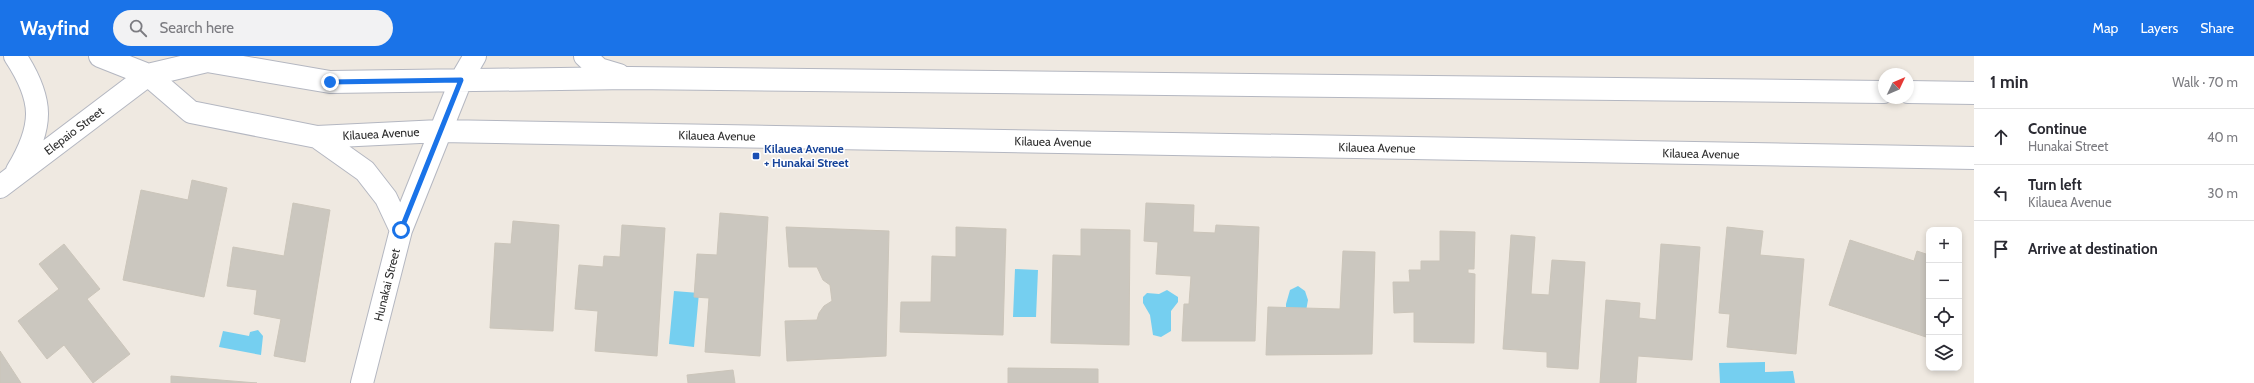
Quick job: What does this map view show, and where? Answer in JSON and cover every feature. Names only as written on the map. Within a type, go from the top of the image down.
[{"type":"street","points":[[7,182],[26,156],[35,135],[38,108],[27,74],[15,56]]},
{"type":"street","name":"Kilauea Avenue","points":[[100,56],[148,75],[191,112],[317,137],[440,131],[1974,158]]},
{"type":"street","name":"Hunakai Street","points":[[362,383],[401,230],[461,80],[475,56]]},
{"type":"street","points":[[585,56],[599,69],[630,78]]},
{"type":"street","points":[[148,75],[207,61],[330,82],[630,78],[1878,92]]},
{"type":"street","name":"Elepaio Street","points":[[7,182],[148,75]]},
{"type":"street","points":[[1914,92],[1974,93]]},
{"type":"street","points":[[317,137],[365,171],[386,198],[401,230]]},
{"type":"water","points":[[1015,269],[1038,270],[1036,317],[1013,317]]},
{"type":"water","points":[[1298,286],[1305,291],[1308,300],[1306,311],[1286,317],[1286,304],[1290,290]]},
{"type":"water","points":[[1167,290],[1178,297],[1178,302],[1171,311],[1171,331],[1161,337],[1153,335],[1150,315],[1143,303],[1143,297],[1147,293],[1159,294]]},
{"type":"water","points":[[674,291],[699,293],[694,347],[669,344]]},
{"type":"water","points":[[258,330],[263,336],[261,355],[219,347],[223,331],[249,336],[250,332]]},
{"type":"water","points":[[1765,362],[1765,372],[1793,371],[1795,383],[1720,383],[1719,363]]},
{"type":"building","points":[[192,180],[227,188],[204,297],[123,280],[141,190],[188,200]]},
{"type":"building","points":[[293,203],[330,210],[305,362],[274,356],[281,319],[254,314],[257,290],[227,286],[233,247],[284,256]]},
{"type":"building","points":[[1146,203],[1194,205],[1193,232],[1215,233],[1216,225],[1259,227],[1255,341],[1182,341],[1184,304],[1189,304],[1191,276],[1156,274],[1158,242],[1144,241]]},
{"type":"building","points":[[720,213],[768,217],[760,356],[705,352],[709,298],[694,297],[697,254],[717,255]]},
{"type":"building","points":[[513,221],[559,225],[553,331],[490,328],[495,243],[511,244]]},
{"type":"building","points":[[622,225],[665,228],[657,356],[595,351],[598,311],[575,309],[579,265],[603,267],[604,256],[620,257]]},
{"type":"building","points":[[786,227],[889,231],[886,356],[787,361],[785,321],[817,320],[819,313],[824,306],[832,301],[830,285],[823,280],[817,267],[789,267]]},
{"type":"building","points":[[956,227],[1006,229],[1003,335],[900,332],[901,302],[931,302],[932,256],[956,257]]},
{"type":"building","points":[[1727,227],[1763,231],[1760,255],[1804,259],[1796,354],[1727,347],[1730,314],[1719,313]]},
{"type":"building","points":[[1081,229],[1130,230],[1129,345],[1051,343],[1053,255],[1081,256]]},
{"type":"building","points":[[1440,231],[1475,232],[1474,269],[1468,269],[1468,273],[1475,274],[1474,343],[1414,342],[1414,312],[1394,313],[1393,282],[1410,282],[1409,270],[1421,270],[1421,261],[1440,261]]},
{"type":"building","points":[[1511,235],[1535,237],[1531,294],[1549,295],[1552,260],[1585,262],[1578,369],[1547,367],[1547,352],[1503,349]]},
{"type":"building","points":[[1850,240],[1914,261],[1917,251],[1926,254],[1926,337],[1829,305]]},
{"type":"building","points":[[64,244],[100,289],[87,299],[130,354],[93,383],[64,345],[47,359],[18,321],[59,289],[39,264]]},
{"type":"building","points":[[1661,244],[1700,247],[1692,360],[1638,356],[1636,383],[1600,383],[1606,300],[1640,303],[1639,318],[1656,320]]},
{"type":"building","points":[[1343,251],[1375,252],[1372,354],[1266,355],[1268,307],[1340,309]]},
{"type":"building","points":[[0,351],[21,383],[0,383]]},
{"type":"building","points":[[1008,368],[1098,369],[1098,383],[1008,383]]},
{"type":"building","points":[[733,370],[735,383],[688,383],[687,375]]},
{"type":"building","points":[[171,376],[257,383],[171,383]]},
{"type":"place","name":"Kilauea Avenue + Hunakai Street","points":[[756,156]]},
{"type":"route","points":[[330,82],[461,80],[401,230]]}]
